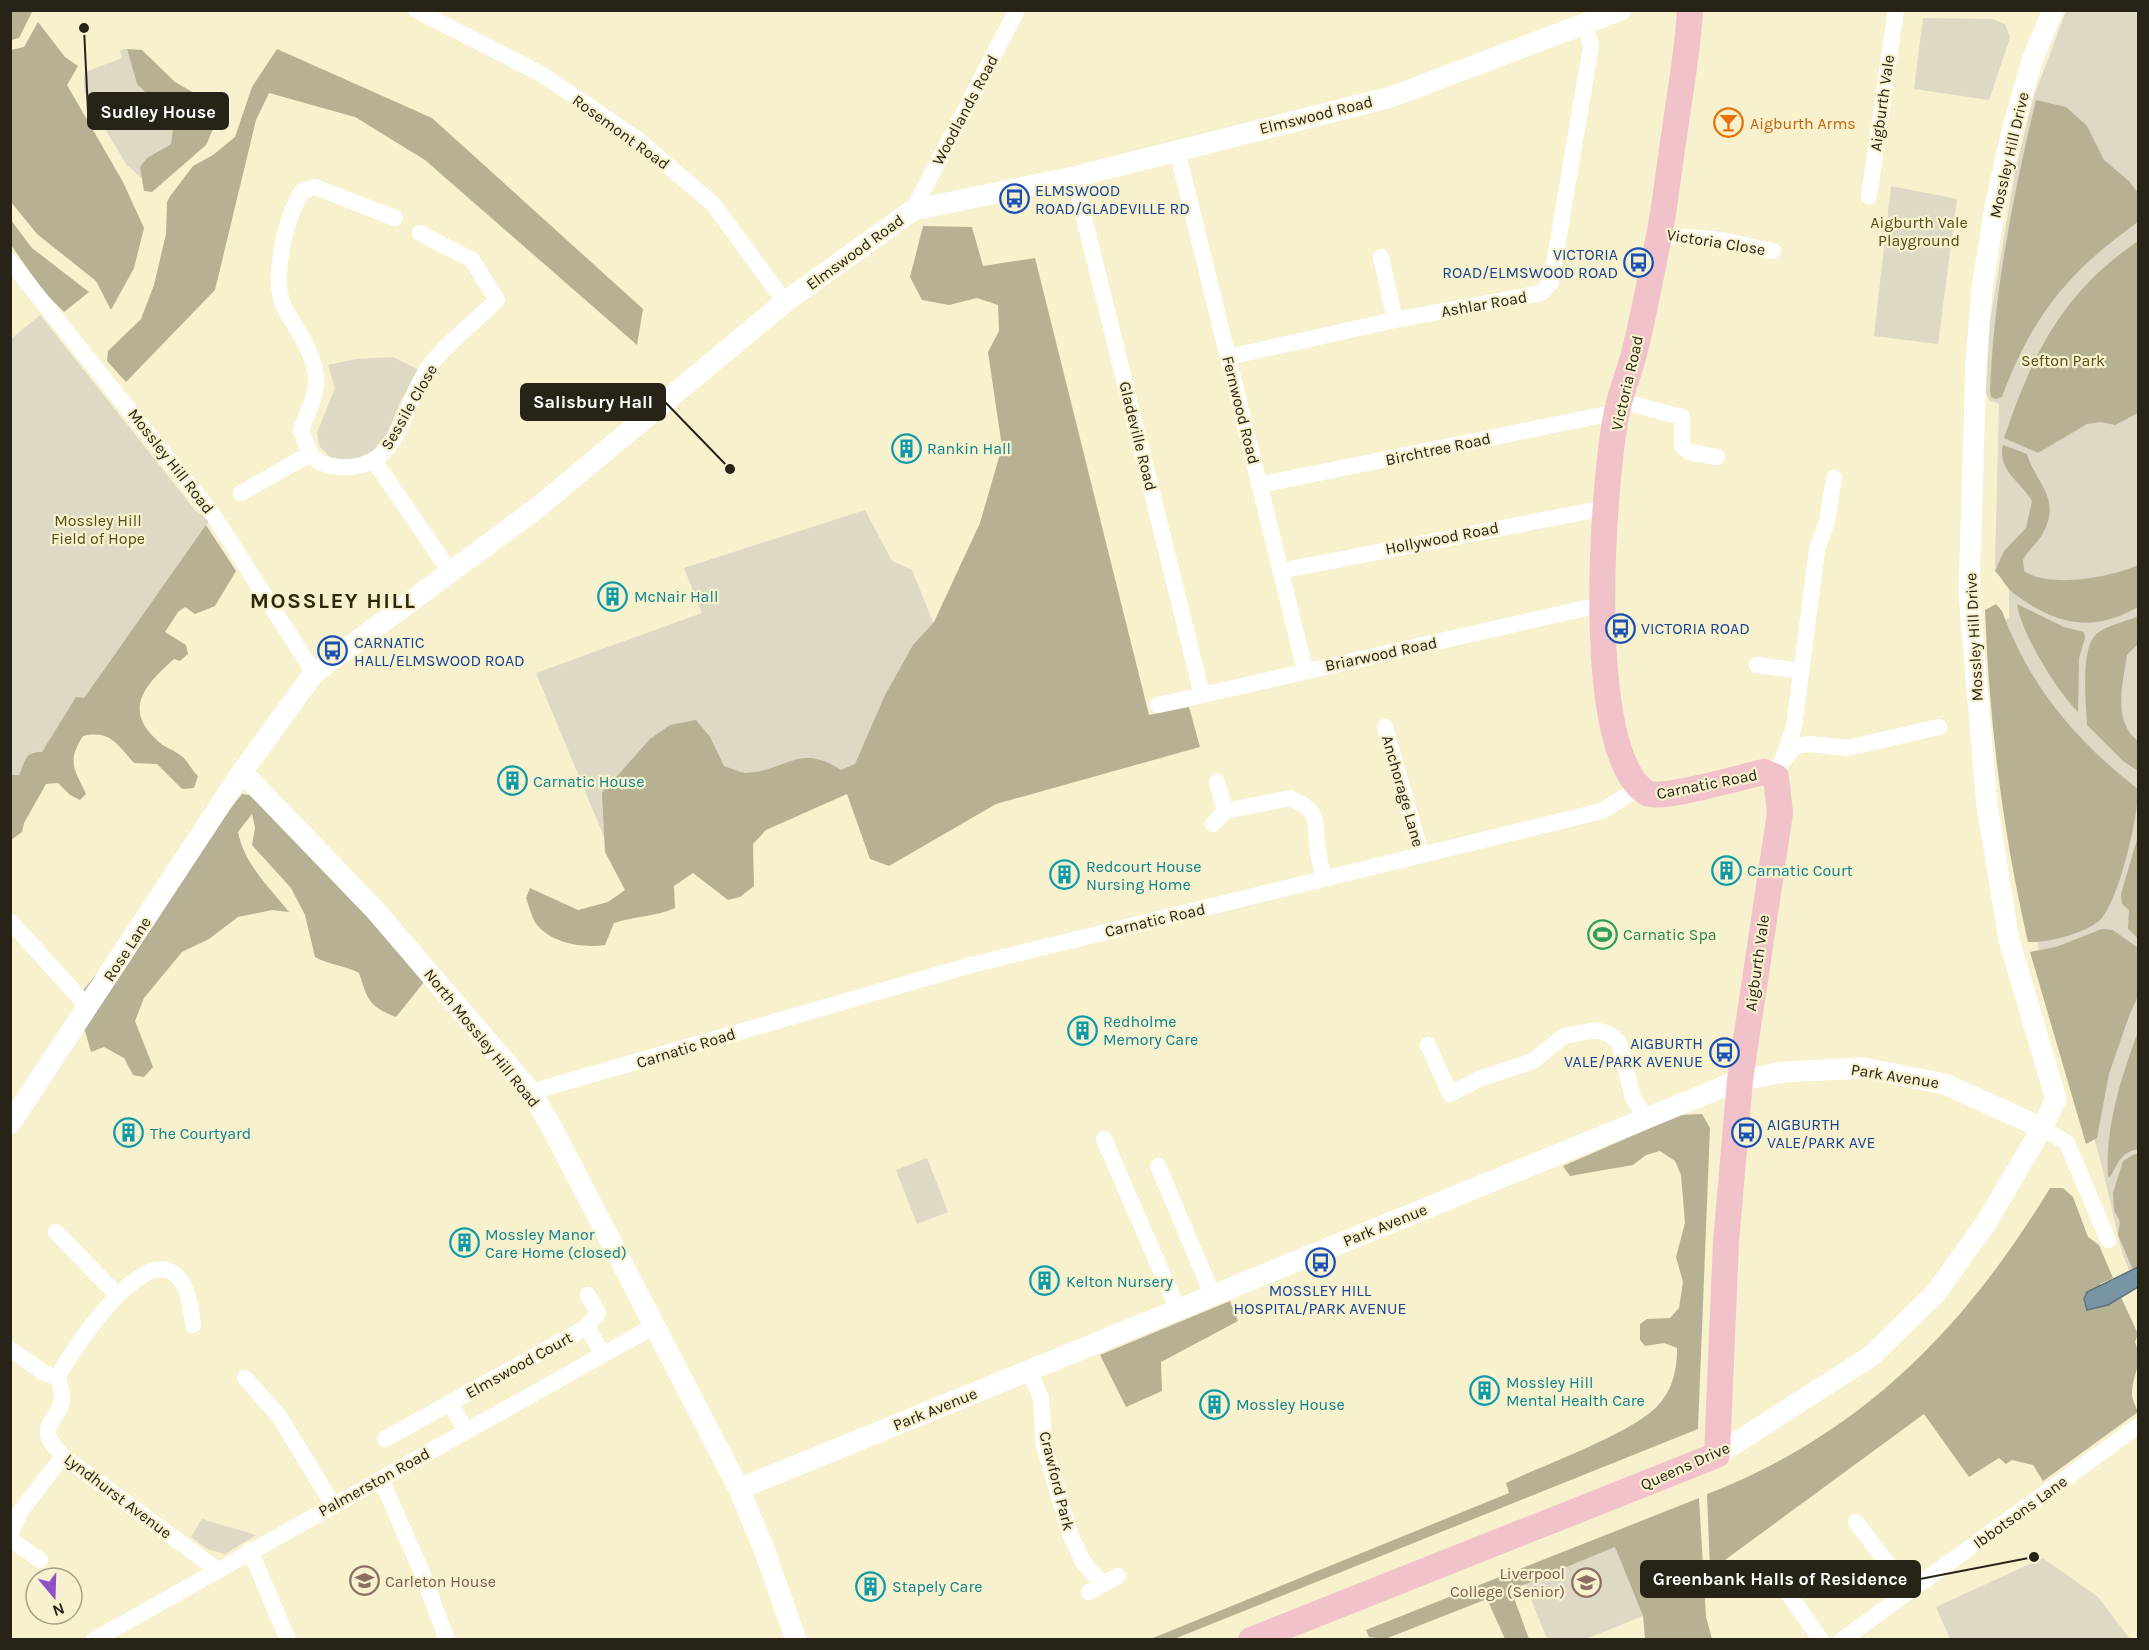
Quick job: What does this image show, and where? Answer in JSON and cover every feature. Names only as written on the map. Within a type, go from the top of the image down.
[{"type":"main road","name":"Victoria Road","points":[[1639,788],[1631,781],[1614,736],[1605,684],[1602,637],[1605,508],[1619,406],[1634,353],[1659,234],[1690,10]]},
{"type":"main road","name":"Carnatic Road","points":[[1639,788],[1650,795],[1668,794],[1780,769]]},
{"type":"main road","name":"Aigburth Vale","points":[[1717,1455],[1726,1242],[1740,1080],[1780,813],[1780,769]]},
{"type":"main road","name":"Queens Drive","points":[[1251,1640],[1717,1455]]},
{"type":"street","name":"Rosemont Road","points":[[416,10],[543,75],[637,139],[713,204],[785,302]]},
{"type":"street","name":"Woodlands Road","points":[[912,210],[1017,10]]},
{"type":"street","name":"Elmswood Road","points":[[242,772],[314,673],[537,508],[785,302],[912,210],[1074,177],[1391,97],[1586,26],[1621,10]]},
{"type":"street","name":"Aigburth Vale","points":[[1869,196],[1896,10]]},
{"type":"street","name":"Mossley Hill Drive","points":[[2042,1128],[2056,1099],[2007,929],[1987,805],[1969,594],[1974,396],[1982,289],[1995,207],[2012,131],[2032,61],[2053,10]]},
{"type":"street","name":"Ashlar Road","points":[[1228,357],[1395,320],[1541,293],[1551,282],[1591,46],[1586,26]]},
{"type":"street","name":"Fernwood Road","points":[[1177,150],[1305,670]]},
{"type":"street","name":"Gladeville Road","points":[[1074,177],[1202,695]]},
{"type":"street","points":[[241,493],[310,454],[301,431],[316,387],[313,363],[296,326],[284,309],[278,272],[291,209],[302,191],[315,187],[395,218]]},
{"type":"street","name":"Sessile Close","points":[[310,454],[322,466],[348,467],[375,462],[394,439],[428,367],[497,300],[471,261],[420,233]]},
{"type":"street","name":"Victoria Close","points":[[1659,234],[1679,239],[1725,240],[1748,248],[1773,251]]},
{"type":"street","points":[[1382,257],[1395,320]]},
{"type":"street","name":"Mossley Hill Road","points":[[10,261],[214,516],[314,673]]},
{"type":"street","points":[[1619,406],[1682,417],[1682,446],[1689,452],[1717,457]]},
{"type":"street","name":"Birchtree Road","points":[[1259,485],[1619,406]]},
{"type":"street","name":"Sessile Close","points":[[375,462],[451,573]]},
{"type":"street","name":"Aigburth Vale","points":[[1780,769],[1794,727],[1817,550],[1827,521],[1834,478]]},
{"type":"street","name":"Hollywood Road","points":[[1280,571],[1605,508]]},
{"type":"street","name":"Briarwood Road","points":[[1158,705],[1604,604]]},
{"type":"street","points":[[1757,665],[1801,671]]},
{"type":"street","name":"Anchorage Lane","points":[[1385,727],[1421,854]]},
{"type":"street","points":[[1780,769],[1794,746],[1810,744],[1847,748],[1939,727]]},
{"type":"street","name":"Rose Lane","points":[[10,1124],[89,1008],[242,772]]},
{"type":"street","name":"North Mossley Hill Road","points":[[242,772],[375,910],[531,1092],[552,1128],[739,1489],[796,1640]]},
{"type":"street","points":[[1217,782],[1225,811]]},
{"type":"street","name":"Carnatic Road","points":[[531,1092],[938,974],[1602,811],[1639,788]]},
{"type":"street","points":[[1213,824],[1225,811],[1290,798],[1310,809],[1318,823],[1317,846],[1324,878]]},
{"type":"street","points":[[10,921],[89,1008]]},
{"type":"street","points":[[1428,1045],[1450,1094],[1479,1079],[1533,1061],[1564,1036],[1595,1030],[1609,1034],[1619,1042],[1625,1056],[1629,1089],[1646,1118]]},
{"type":"street","name":"Park Avenue","points":[[739,1489],[1740,1080],[1784,1072],[1863,1068],[1945,1084],[2042,1128]]},
{"type":"street","points":[[2042,1128],[2067,1143],[2108,1240]]},
{"type":"street","name":"Queens Drive","points":[[1717,1455],[1871,1356],[1935,1294],[1986,1223],[2042,1128]]},
{"type":"street","points":[[1104,1139],[1178,1310]]},
{"type":"street","points":[[1158,1166],[1213,1296]]},
{"type":"street","points":[[56,1232],[117,1295]]},
{"type":"street","points":[[10,1349],[43,1372],[57,1378],[75,1346],[117,1295],[149,1270],[161,1267],[174,1271],[185,1285],[193,1325]]},
{"type":"street","name":"Elmswood Court","points":[[385,1439],[587,1327],[598,1313],[588,1295]]},
{"type":"street","name":"Palmerston Road","points":[[94,1640],[216,1569],[654,1326]]},
{"type":"street","name":"Elmswood Court","points":[[587,1327],[603,1355]]},
{"type":"street","name":"Crawford Park","points":[[1029,1371],[1041,1398],[1044,1445],[1070,1534],[1096,1588],[1118,1576]]},
{"type":"street","name":"Lyndhurst Avenue","points":[[57,1378],[63,1389],[64,1402],[49,1423],[49,1439],[63,1456],[216,1569]]},
{"type":"street","points":[[245,1378],[279,1416],[333,1505]]},
{"type":"street","name":"Elmswood Court","points":[[450,1403],[466,1431]]},
{"type":"street","name":"Ibbotsons Lane","points":[[1842,1640],[2139,1426]]},
{"type":"street","points":[[40,1560],[10,1537],[20,1512],[63,1456]]},
{"type":"street","points":[[381,1479],[423,1575],[447,1640]]},
{"type":"street","points":[[1856,1522],[1909,1592]]},
{"type":"street","points":[[250,1550],[288,1640]]},
{"type":"street","points":[[1781,1583],[1821,1640]]},
{"type":"green space","points":[[11,10],[32,12],[19,38],[11,40]]},
{"type":"green space","name":"Sefton Park","points":[[2066,11],[2138,11],[2138,1292],[2122,1253],[2100,1158],[2047,986],[2028,899],[1998,624],[2009,618],[2009,585],[1995,566],[1999,404],[1989,400],[1986,393],[1990,321],[2015,172],[2033,99]]},
{"type":"green space","points":[[1923,18],[1993,19],[2005,24],[2010,38],[1989,100],[1914,89]]},
{"type":"green space","points":[[38,22],[65,57],[78,66],[67,85],[123,182],[144,228],[134,268],[111,310],[96,281],[37,234],[11,202],[11,50],[24,47]]},
{"type":"green space","points":[[127,49],[137,84],[146,93],[145,119],[159,122],[168,120],[173,127],[171,144],[147,158],[141,178],[126,164],[84,91],[84,76],[88,71],[122,58],[120,50]]},
{"type":"green space","points":[[127,49],[142,50],[175,82],[222,109],[206,145],[152,192],[144,191],[140,167],[147,158],[171,144],[173,127],[167,120],[159,122],[138,115],[137,108],[146,101],[146,93],[137,84]]},
{"type":"green space","points":[[277,49],[432,118],[643,309],[637,345],[425,160],[355,117],[269,93],[256,120],[215,290],[126,382],[107,361],[108,351],[141,319],[154,285],[166,234],[167,202],[193,166],[213,155],[235,137],[252,87]]},
{"type":"green space","points":[[2036,100],[2066,107],[2087,126],[2104,160],[2129,181],[2138,193],[2138,222],[2092,259],[2055,298],[2026,342],[2002,397],[1996,399],[1991,397],[1990,391],[2000,280],[2012,208]]},
{"type":"green space","name":"Aigburth Vale Playground","points":[[1891,186],[1957,199],[1938,344],[1874,336]]},
{"type":"green space","points":[[10,219],[32,248],[89,292],[64,312],[44,292],[11,245]]},
{"type":"green space","points":[[923,226],[972,227],[983,266],[1035,258],[1149,715],[1189,707],[1200,747],[996,804],[889,866],[870,859],[847,794],[766,830],[753,844],[754,886],[740,897],[728,900],[693,873],[674,886],[675,908],[614,923],[605,945],[578,945],[551,937],[537,925],[534,919],[526,898],[530,888],[578,910],[608,902],[625,890],[605,852],[602,793],[650,739],[670,725],[696,720],[710,737],[724,766],[738,771],[746,773],[760,771],[803,758],[814,758],[841,770],[855,764],[885,695],[913,645],[934,622],[980,523],[1002,447],[988,352],[999,331],[998,305],[977,298],[949,305],[922,300],[910,277]]},
{"type":"green space","points":[[2138,241],[2138,413],[2115,425],[2100,422],[2087,424],[2038,453],[2004,438],[2026,379],[2053,327],[2089,282]]},
{"type":"green space","name":"Mossley Hill Field of Hope","points":[[40,315],[195,510],[210,520],[79,705],[42,752],[28,755],[19,775],[11,775],[11,339]]},
{"type":"green space","points":[[393,357],[419,370],[401,400],[388,432],[372,452],[349,462],[330,457],[320,447],[317,433],[335,388],[328,365],[356,359]]},
{"type":"green space","points":[[2003,445],[2027,454],[2049,501],[2048,521],[2041,537],[2023,560],[2024,571],[2035,576],[2064,580],[2113,574],[2138,565],[2138,607],[2105,621],[2074,622],[2044,612],[2008,588],[1995,571],[2004,551],[2026,528],[2032,501],[2003,462]]},
{"type":"green space","points":[[865,510],[892,561],[912,570],[933,622],[872,774],[612,856],[536,673],[702,613],[684,568]]},
{"type":"green space","points":[[206,525],[236,571],[215,606],[195,614],[185,607],[178,612],[165,632],[186,645],[188,654],[180,661],[174,659],[154,678],[142,698],[140,709],[142,720],[148,731],[160,743],[183,757],[198,776],[194,788],[182,789],[157,764],[134,763],[118,745],[107,737],[83,736],[75,753],[74,766],[86,794],[80,800],[70,795],[58,783],[46,784],[24,823],[22,832],[11,840],[11,775],[19,775],[28,755],[42,752],[76,697],[84,698]]},
{"type":"green space","points":[[1996,604],[2002,611],[2026,664],[2057,710],[2094,751],[2138,789],[2135,818],[2126,859],[2106,912],[2099,921],[2084,930],[2046,941],[2028,942],[2004,819],[1990,694],[1985,610]]},
{"type":"green space","points":[[2017,604],[2064,627],[2084,632],[2085,638],[2079,658],[2078,712],[2041,661],[2025,630]]},
{"type":"green space","points":[[2138,616],[2138,644],[2127,655],[2121,701],[2125,723],[2130,733],[2138,741],[2138,771],[2123,761],[2087,725],[2085,680],[2087,656],[2093,638],[2108,627]]},
{"type":"green space","points":[[247,784],[406,956],[424,982],[396,1017],[370,1001],[359,973],[315,957],[305,915],[291,888],[252,845],[255,828],[252,814],[238,832],[241,844],[259,875],[289,912],[272,910],[238,917],[209,939],[182,952],[144,998],[135,1021],[153,1067],[144,1077],[133,1075],[124,1058],[104,1047],[91,1052],[76,999],[242,794],[249,795]]},
{"type":"green space","points":[[2138,836],[2138,938],[2128,929],[2129,910],[2122,904],[2121,894]]},
{"type":"green space","points":[[2102,929],[2113,930],[2138,948],[2138,996],[2109,1074],[2097,1138],[2086,1144],[2030,952],[2056,947]]},
{"type":"green space","points":[[2138,1032],[2138,1149],[2124,1155],[2111,1176],[2108,1177],[2112,1121]]},
{"type":"green space","points":[[1702,1114],[1710,1128],[1698,1429],[1174,1639],[1148,1640],[1509,1493],[1506,1483],[1611,1436],[1648,1414],[1660,1403],[1674,1377],[1677,1348],[1664,1343],[1645,1346],[1640,1340],[1640,1324],[1647,1319],[1670,1318],[1679,1308],[1683,1282],[1676,1257],[1685,1223],[1681,1175],[1675,1161],[1660,1151],[1646,1155],[1633,1165],[1570,1176],[1563,1166],[1680,1115]]},
{"type":"green space","points":[[2138,1154],[2138,1267],[2133,1270],[2118,1235],[2120,1222],[2114,1210],[2113,1193],[2123,1161]]},
{"type":"green space","points":[[927,1158],[948,1212],[917,1224],[896,1170]]},
{"type":"green space","points":[[2050,1188],[2063,1188],[2073,1197],[2088,1237],[2099,1245],[2113,1278],[2100,1284],[2108,1305],[2121,1297],[2138,1334],[2135,1342],[2138,1363],[2132,1394],[2138,1412],[2043,1481],[2033,1465],[2012,1460],[2006,1464],[1999,1458],[1969,1477],[1924,1414],[1710,1571],[1707,1494],[1763,1469],[1814,1441],[1861,1408],[1905,1371],[1945,1331],[1982,1286],[2017,1239]]},
{"type":"green space","points":[[1230,1301],[1238,1321],[1161,1362],[1162,1391],[1126,1407],[1100,1355]]},
{"type":"green space","points":[[1699,1498],[1706,1617],[1712,1639],[1645,1639],[1643,1616],[1615,1547],[1511,1590],[1529,1639],[1505,1639],[1487,1599],[1385,1639],[1369,1637],[1366,1630]]},
{"type":"green space","points":[[202,1519],[256,1535],[225,1554],[207,1549],[191,1537]]},
{"type":"green space","points":[[1616,1547],[1643,1616],[1586,1639],[1547,1639],[1525,1584]]},
{"type":"green space","points":[[2043,1558],[2098,1597],[2130,1639],[1950,1639],[1936,1607]]},
{"type":"water","points":[[2138,1267],[2138,1287],[2108,1305],[2087,1310],[2084,1299],[2087,1292]]},
{"type":"place","name":"Sudley House","points":[[84,28]]},
{"type":"place","name":"Aigburth Arms","points":[[1729,123]]},
{"type":"place","name":"ELMSWOOD ROAD/GLADEVILLE RD","points":[[1014,199]]},
{"type":"place","name":"VICTORIA ROAD/ELMSWOOD ROAD","points":[[1639,263]]},
{"type":"place","name":"Rankin Hall","points":[[906,448]]},
{"type":"place","name":"Salisbury Hall","points":[[730,469]]},
{"type":"place","name":"McNair Hall","points":[[613,596]]},
{"type":"place","name":"VICTORIA ROAD","points":[[1620,628]]},
{"type":"place","name":"CARNATIC HALL/ELMSWOOD ROAD","points":[[333,651]]},
{"type":"place","name":"Carnatic House","points":[[512,781]]},
{"type":"place","name":"Carnatic Court","points":[[1726,870]]},
{"type":"place","name":"Redcourt House Nursing Home","points":[[1065,875]]},
{"type":"place","name":"Carnatic Spa","points":[[1602,934]]},
{"type":"place","name":"Redholme Memory Care","points":[[1082,1030]]},
{"type":"place","name":"AIGBURTH VALE/PARK AVENUE","points":[[1724,1052]]},
{"type":"place","name":"The Courtyard","points":[[129,1133]]},
{"type":"place","name":"AIGBURTH VALE/PARK AVE","points":[[1746,1133]]},
{"type":"place","name":"Mossley Manor Care Home (closed)","points":[[464,1243]]},
{"type":"place","name":"MOSSLEY HILL HOSPITAL/PARK AVENUE","points":[[1320,1262]]},
{"type":"place","name":"Kelton Nursery","points":[[1045,1281]]},
{"type":"place","name":"Mossley Hill Mental Health Care","points":[[1485,1391]]},
{"type":"place","name":"Mossley House","points":[[1215,1404]]},
{"type":"place","name":"Greenbank Halls of Residence","points":[[2034,1557]]},
{"type":"place","name":"Carleton House","points":[[364,1581]]},
{"type":"place","name":"Liverpool College (Senior)","points":[[1586,1582]]},
{"type":"place","name":"Stapely Care","points":[[871,1586]]},
{"type":"district","name":"MOSSLEY HILL","points":[[333,601]]}]
